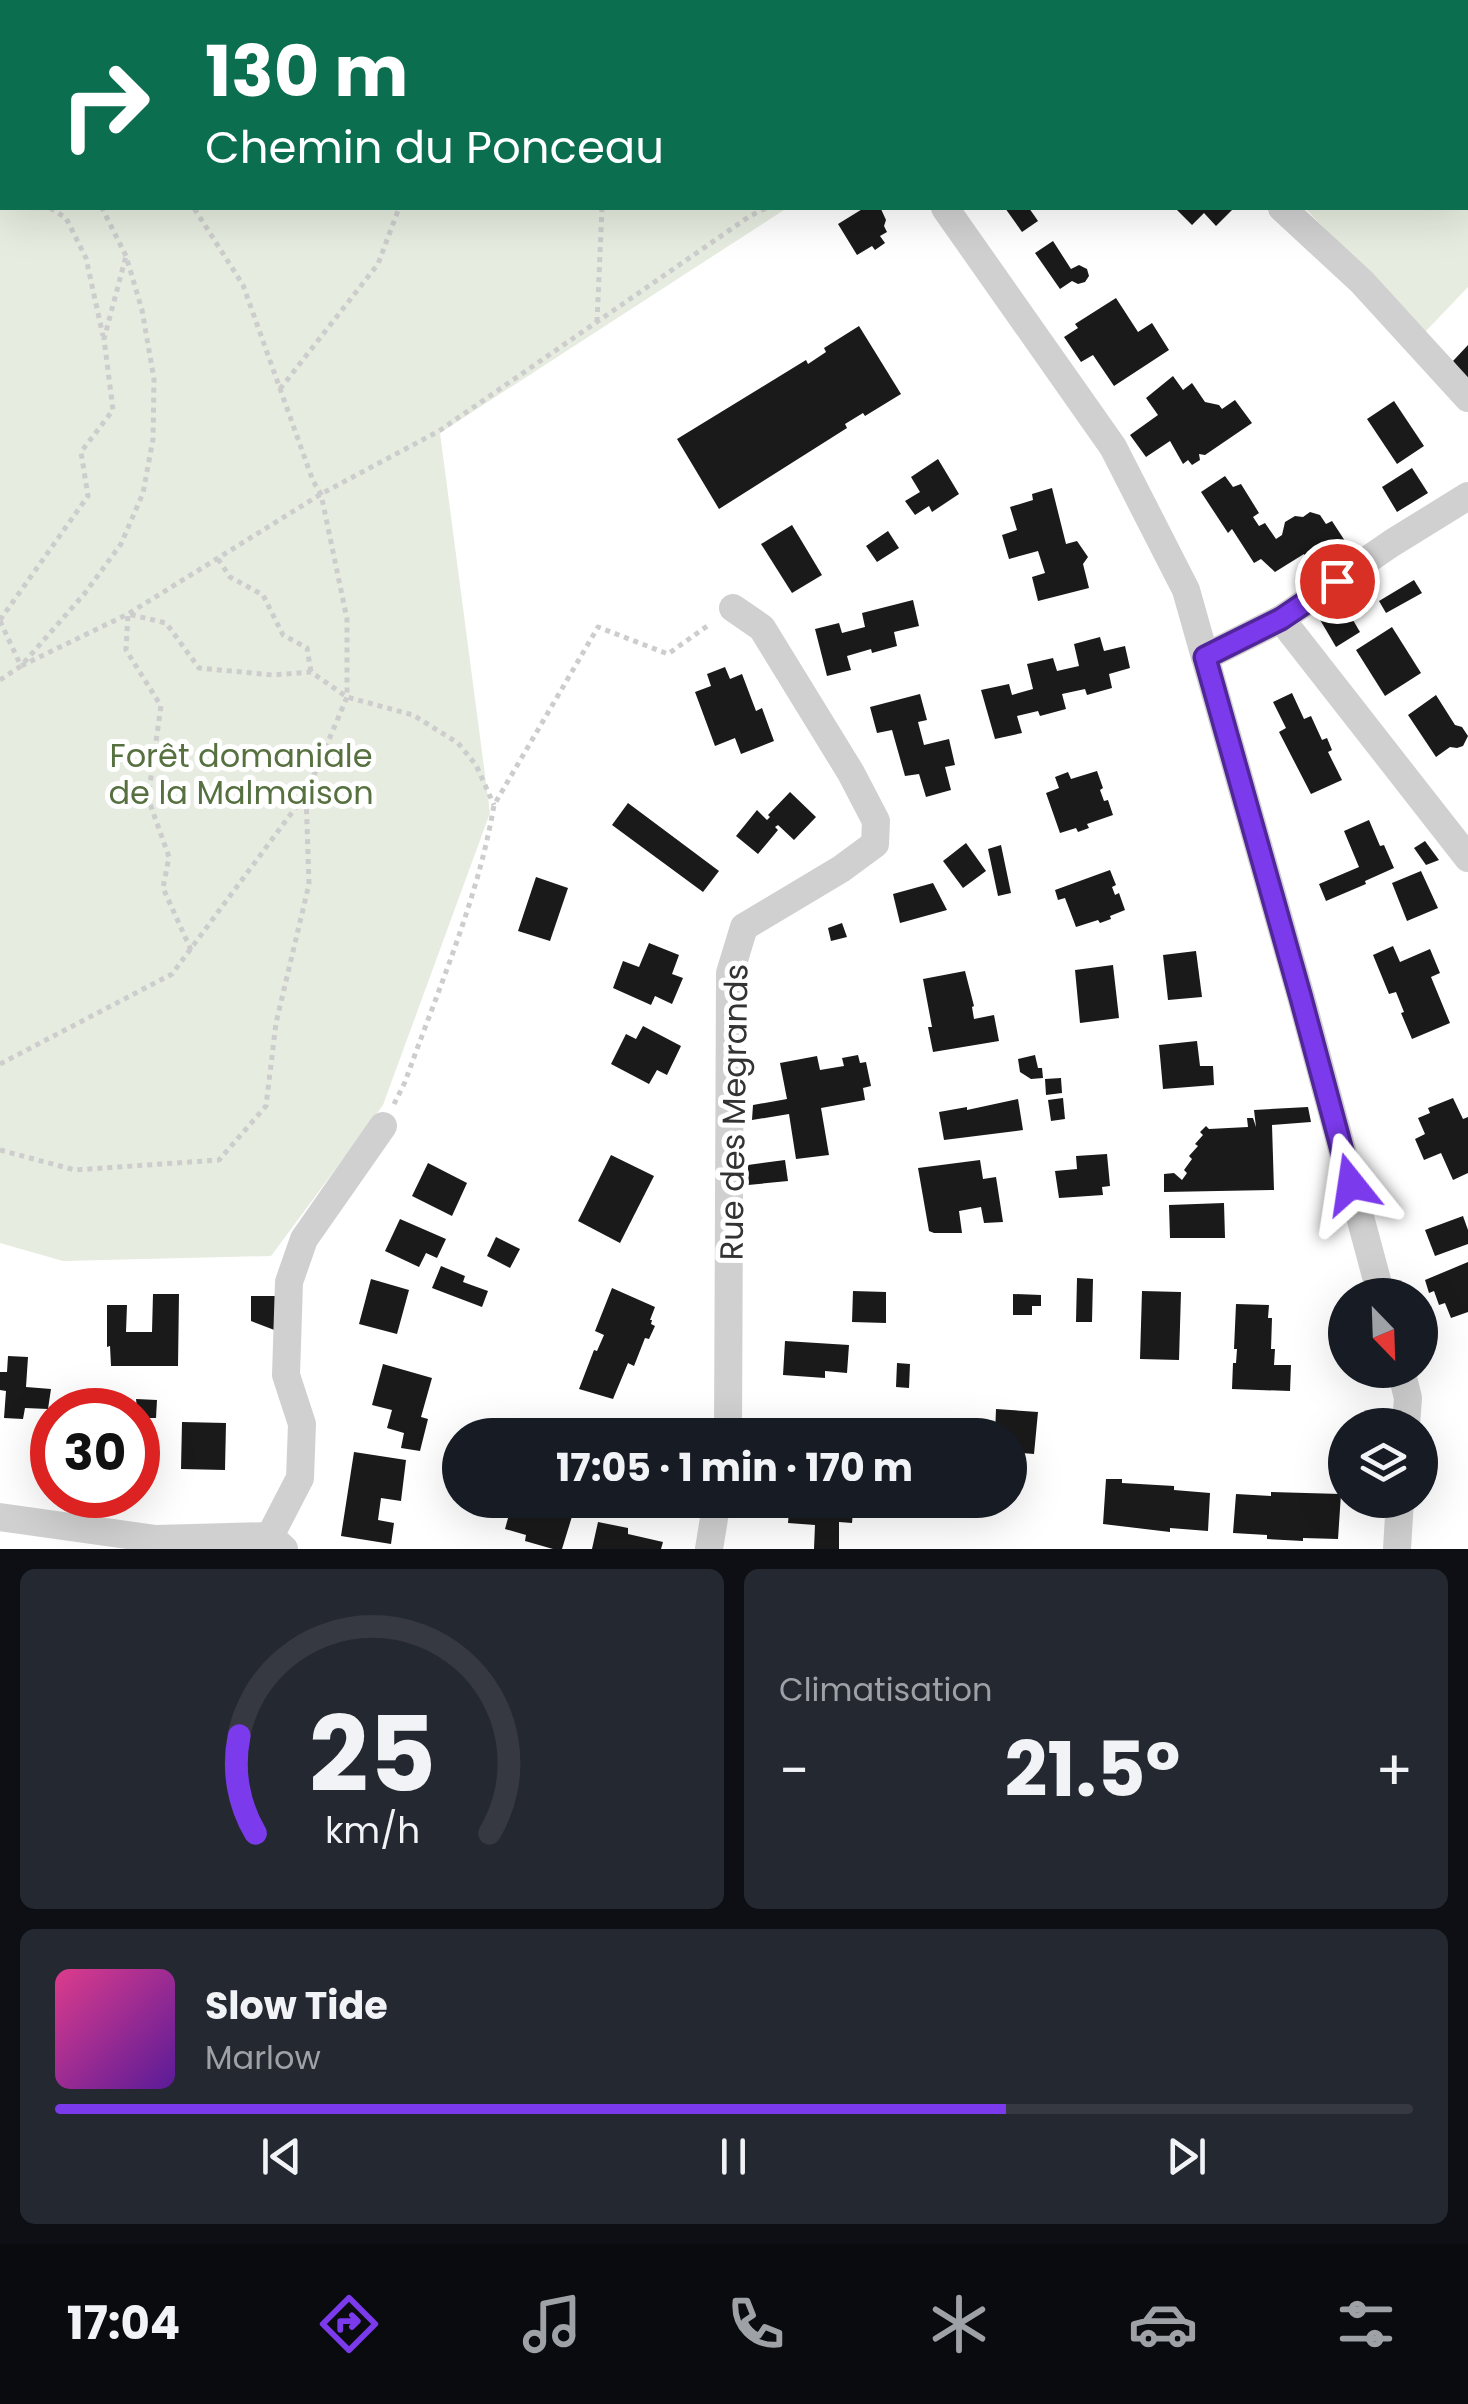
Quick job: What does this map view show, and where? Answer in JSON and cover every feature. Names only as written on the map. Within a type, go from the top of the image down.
[{"type":"street","points":[[945,210],[1113,447],[1186,590],[1376,1278]]},
{"type":"street","points":[[1284,210],[1362,282],[1468,398]]},
{"type":"street","points":[[1205,657],[1281,619],[1468,496]]},
{"type":"street","name":"Rue des Megrands","points":[[728,1418],[730,973],[744,927],[875,844],[876,821],[851,772],[762,628],[733,608]]},
{"type":"street","points":[[1281,619],[1468,858]]},
{"type":"street","points":[[0,1518],[156,1540],[277,1543],[300,1478],[302,1424],[286,1375],[289,1282],[304,1239],[383,1126]]},
{"type":"street","points":[[709,1549],[714,1518]]},
{"type":"street","points":[[1396,1549],[1399,1518]]},
{"type":"path","points":[[21,666],[0,621],[88,496],[81,452],[113,410],[104,338],[86,258],[66,218],[53,210]]},
{"type":"path","points":[[21,666],[85,593],[121,544],[143,493],[153,440],[154,378],[142,310],[126,256],[103,210]]},
{"type":"path","points":[[0,1064],[172,974],[306,794],[347,696],[347,619],[321,494],[242,284],[195,210]]},
{"type":"path","points":[[280,389],[378,264],[398,210]]},
{"type":"path","points":[[597,322],[602,210]]},
{"type":"path","points":[[0,680],[128,614],[321,494],[439,431],[762,210]]},
{"type":"path","points":[[104,338],[126,256]]},
{"type":"path","points":[[218,558],[230,577],[263,595],[283,635],[307,648],[311,672]]},
{"type":"path","points":[[383,1126],[405,1082],[459,930],[488,838],[494,805],[598,627],[668,654],[733,608]]},
{"type":"path","points":[[128,614],[166,623],[198,668],[272,675],[311,672],[347,696],[413,715],[458,743],[476,765],[494,805]]},
{"type":"path","points":[[128,614],[126,650],[160,706],[148,798],[169,857],[163,888],[190,950]]},
{"type":"path","points":[[0,1150],[75,1170],[219,1160],[266,1106],[276,1023],[308,884],[306,794]]},
{"type":"green space","name":"Forêt domaniale de la Malmaison","points":[[0,210],[784,210],[440,433],[490,813],[383,1105],[271,1256],[63,1261],[0,1243]]},
{"type":"green space","points":[[1307,210],[1468,210],[1468,287],[1424,333]]},
{"type":"building","points":[[861,210],[881,210],[887,232],[880,236],[885,243],[857,255],[838,224]]},
{"type":"building","points":[[1006,210],[1030,210],[1038,221],[1022,232]]},
{"type":"building","points":[[1177,210],[1232,210],[1216,226],[1204,213],[1192,225]]},
{"type":"building","points":[[1053,241],[1071,269],[1079,265],[1087,269],[1089,276],[1085,282],[1072,281],[1060,289],[1035,253]]},
{"type":"building","points":[[1116,298],[1138,332],[1152,323],[1169,350],[1114,386],[1093,355],[1081,362],[1064,337],[1078,328],[1075,324]]},
{"type":"building","points":[[859,326],[901,394],[845,424],[847,428],[719,509],[677,439],[806,360],[808,364],[826,352],[824,348]]},
{"type":"building","points":[[1468,345],[1468,380],[1453,361]]},
{"type":"building","points":[[1173,376],[1183,390],[1192,383],[1205,402],[1222,409],[1235,400],[1252,423],[1205,455],[1199,454],[1200,460],[1192,465],[1188,460],[1183,464],[1170,441],[1146,457],[1130,435],[1158,415],[1146,398]]},
{"type":"building","points":[[1394,401],[1424,446],[1397,464],[1367,419]]},
{"type":"building","points":[[938,459],[959,494],[932,512],[929,506],[915,515],[905,501],[920,492],[911,477]]},
{"type":"building","points":[[1412,468],[1428,493],[1397,512],[1382,487]]},
{"type":"building","points":[[1225,476],[1233,487],[1241,484],[1259,513],[1253,517],[1259,526],[1265,523],[1276,539],[1282,535],[1285,522],[1310,512],[1320,515],[1326,524],[1332,521],[1347,544],[1312,567],[1304,554],[1275,572],[1261,559],[1254,563],[1201,492]]},
{"type":"building","points":[[1052,488],[1066,544],[1077,541],[1088,557],[1083,564],[1089,588],[1038,601],[1032,577],[1045,573],[1038,551],[1009,559],[1002,535],[1017,530],[1010,507],[1033,500],[1032,494]]},
{"type":"building","points":[[792,525],[822,575],[792,593],[761,544]]},
{"type":"building","points":[[888,531],[899,548],[877,562],[866,546]]},
{"type":"building","points":[[1414,580],[1422,593],[1386,613],[1379,601]]},
{"type":"building","points":[[913,600],[919,626],[894,632],[897,646],[847,656],[851,670],[827,676],[815,629],[839,623],[842,633],[865,627],[862,613]]},
{"type":"building","points":[[1343,603],[1360,632],[1336,647],[1319,618]]},
{"type":"building","points":[[1392,627],[1421,673],[1385,696],[1356,650]]},
{"type":"building","points":[[1100,637],[1104,651],[1125,646],[1130,668],[1109,674],[1112,688],[1087,695],[1085,689],[1062,694],[1066,709],[1040,716],[1038,711],[1017,716],[1022,733],[995,739],[981,690],[1009,684],[1012,695],[1033,689],[1027,664],[1053,658],[1057,671],[1079,666],[1074,644]]},
{"type":"building","points":[[725,667],[730,679],[742,674],[756,711],[762,708],[774,741],[741,754],[735,738],[715,746],[695,692],[711,686],[707,674]]},
{"type":"building","points":[[1292,693],[1304,719],[1311,716],[1322,740],[1327,738],[1332,750],[1328,752],[1342,780],[1311,794],[1279,732],[1286,728],[1273,702]]},
{"type":"building","points":[[920,694],[927,720],[918,722],[924,745],[949,739],[955,765],[945,767],[951,790],[926,797],[919,774],[905,776],[892,730],[877,733],[870,707]]},
{"type":"building","points":[[1436,695],[1455,725],[1468,736],[1463,746],[1450,747],[1436,757],[1408,715]]},
{"type":"building","points":[[1097,771],[1104,801],[1108,800],[1113,815],[1087,824],[1089,828],[1078,832],[1076,828],[1060,833],[1046,793],[1059,788],[1055,777],[1068,772],[1071,779]]},
{"type":"building","points":[[790,792],[816,817],[794,840],[778,825],[758,854],[736,836],[757,810],[767,820]]},
{"type":"building","points":[[628,803],[719,871],[703,892],[612,825]]},
{"type":"building","points":[[1369,820],[1394,868],[1326,901],[1319,884],[1359,867],[1344,831]]},
{"type":"building","points":[[1425,841],[1439,860],[1426,865],[1414,848]]},
{"type":"building","points":[[966,843],[986,871],[963,888],[943,861]]},
{"type":"building","points":[[1001,845],[1011,893],[998,896],[988,849]]},
{"type":"building","points":[[1110,870],[1115,895],[1119,893],[1125,910],[1100,923],[1098,920],[1076,927],[1065,898],[1058,900],[1055,890]]},
{"type":"building","points":[[1421,871],[1438,908],[1407,921],[1392,883]]},
{"type":"building","points":[[536,877],[568,888],[550,941],[518,931]]},
{"type":"building","points":[[933,883],[947,910],[900,923],[893,894]]},
{"type":"building","points":[[842,923],[847,937],[831,941],[828,928]]},
{"type":"building","points":[[649,943],[679,955],[672,974],[683,978],[672,1004],[655,996],[651,1005],[613,988],[623,961],[639,967]]},
{"type":"building","points":[[1393,946],[1400,962],[1430,949],[1440,973],[1431,977],[1450,1023],[1412,1039],[1396,992],[1389,994],[1373,955]]},
{"type":"building","points":[[1196,951],[1202,997],[1168,1000],[1163,955]]},
{"type":"building","points":[[1113,965],[1119,1018],[1080,1023],[1075,970]]},
{"type":"building","points":[[965,971],[974,1019],[994,1015],[999,1041],[933,1052],[923,979]]},
{"type":"building","points":[[643,1026],[681,1046],[667,1075],[657,1070],[649,1084],[611,1064],[626,1034],[636,1039]]},
{"type":"building","points":[[1197,1041],[1200,1066],[1213,1066],[1214,1085],[1163,1089],[1159,1045]]},
{"type":"building","points":[[858,1055],[860,1063],[866,1062],[871,1086],[863,1088],[865,1100],[821,1108],[829,1155],[796,1159],[789,1114],[752,1120],[753,1105],[787,1099],[780,1063],[817,1056],[820,1070],[844,1066],[842,1058]]},
{"type":"building","points":[[1035,1055],[1043,1078],[1031,1079],[1020,1072],[1018,1059]]},
{"type":"building","points":[[1061,1078],[1062,1093],[1046,1095],[1045,1079]]},
{"type":"building","points":[[1063,1098],[1065,1119],[1051,1121],[1048,1100]]},
{"type":"building","points":[[1453,1098],[1463,1119],[1468,1117],[1468,1173],[1453,1180],[1441,1153],[1424,1160],[1415,1139],[1425,1134],[1418,1118],[1430,1113],[1428,1108]]},
{"type":"building","points":[[1018,1099],[1023,1130],[944,1140],[939,1112]]},
{"type":"building","points":[[1308,1107],[1311,1122],[1272,1125],[1274,1190],[1164,1192],[1164,1174],[1174,1173],[1182,1180],[1192,1159],[1189,1156],[1206,1126],[1248,1127],[1247,1118],[1253,1118],[1256,1127],[1254,1110]]},
{"type":"building","points":[[1107,1154],[1110,1186],[1102,1187],[1103,1195],[1059,1198],[1055,1171],[1077,1169],[1076,1156]]},
{"type":"building","points":[[611,1155],[654,1176],[620,1243],[578,1221]]},
{"type":"building","points":[[785,1160],[788,1181],[748,1185],[748,1165]]},
{"type":"building","points":[[980,1160],[983,1179],[996,1177],[1003,1222],[984,1223],[981,1207],[959,1211],[962,1233],[929,1231],[918,1168]]},
{"type":"building","points":[[428,1163],[467,1183],[452,1216],[412,1196]]},
{"type":"building","points":[[1224,1203],[1225,1238],[1170,1238],[1169,1205]]},
{"type":"building","points":[[1463,1216],[1468,1244],[1435,1256],[1425,1230]]},
{"type":"building","points":[[400,1219],[446,1239],[437,1258],[426,1253],[419,1267],[385,1251]]},
{"type":"building","points":[[496,1237],[520,1249],[510,1268],[487,1256]]},
{"type":"building","points":[[1468,1262],[1468,1312],[1451,1318],[1445,1303],[1438,1302],[1438,1278],[1430,1278]]},
{"type":"building","points":[[441,1266],[465,1276],[463,1282],[488,1291],[482,1307],[432,1288]]},
{"type":"building","points":[[1077,1278],[1093,1279],[1092,1322],[1076,1322]]},
{"type":"building","points":[[371,1279],[409,1290],[397,1334],[359,1324]]},
{"type":"building","points":[[612,1288],[655,1307],[650,1320],[655,1326],[649,1339],[645,1338],[634,1366],[628,1363],[613,1399],[579,1389],[604,1335],[595,1331]]},
{"type":"building","points":[[853,1291],[886,1292],[886,1323],[852,1322]]},
{"type":"building","points":[[1142,1291],[1181,1292],[1179,1360],[1140,1359]]},
{"type":"building","points":[[153,1294],[179,1294],[178,1366],[111,1366],[107,1305],[127,1305],[126,1332],[152,1332]]},
{"type":"building","points":[[1013,1294],[1041,1295],[1041,1306],[1032,1306],[1032,1315],[1013,1315]]},
{"type":"building","points":[[251,1296],[278,1296],[277,1331],[251,1321]]},
{"type":"building","points":[[1236,1304],[1269,1305],[1274,1365],[1291,1365],[1290,1391],[1232,1389],[1237,1349]]},
{"type":"building","points":[[785,1341],[849,1345],[847,1373],[825,1371],[825,1378],[783,1375]]},
{"type":"building","points":[[8,1356],[28,1357],[26,1387],[38,1388],[30,1388],[30,1408],[25,1408],[23,1419],[4,1418],[6,1391],[0,1390],[0,1372],[7,1372]]},
{"type":"building","points":[[897,1363],[910,1364],[909,1388],[896,1387]]},
{"type":"building","points":[[383,1364],[432,1378],[421,1417],[428,1419],[420,1451],[401,1448],[404,1433],[387,1428],[392,1410],[372,1405]]},
{"type":"building","points":[[996,1409],[1038,1412],[1034,1454],[1027,1453],[1027,1418],[996,1418]]},
{"type":"building","points":[[182,1422],[226,1423],[225,1470],[181,1469]]},
{"type":"building","points":[[354,1452],[406,1460],[401,1501],[381,1498],[378,1520],[394,1523],[391,1544],[341,1536]]},
{"type":"building","points":[[1106,1479],[1210,1493],[1208,1531],[1170,1528],[1170,1532],[1103,1524]]},
{"type":"building","points":[[1271,1492],[1328,1494],[1328,1518],[1339,1518],[1338,1539],[1267,1539],[1267,1535],[1233,1533],[1236,1494],[1271,1496]]},
{"type":"building","points":[[508,1518],[572,1518],[562,1549],[525,1541],[526,1535],[505,1529]]},
{"type":"building","points":[[788,1518],[852,1518],[852,1523],[839,1522],[839,1549],[814,1549],[815,1525],[788,1523]]},
{"type":"building","points":[[598,1522],[628,1528],[628,1534],[663,1542],[661,1549],[592,1549]]},
{"type":"route","points":[[1337,581],[1281,619],[1205,657],[1351,1184]]}]
